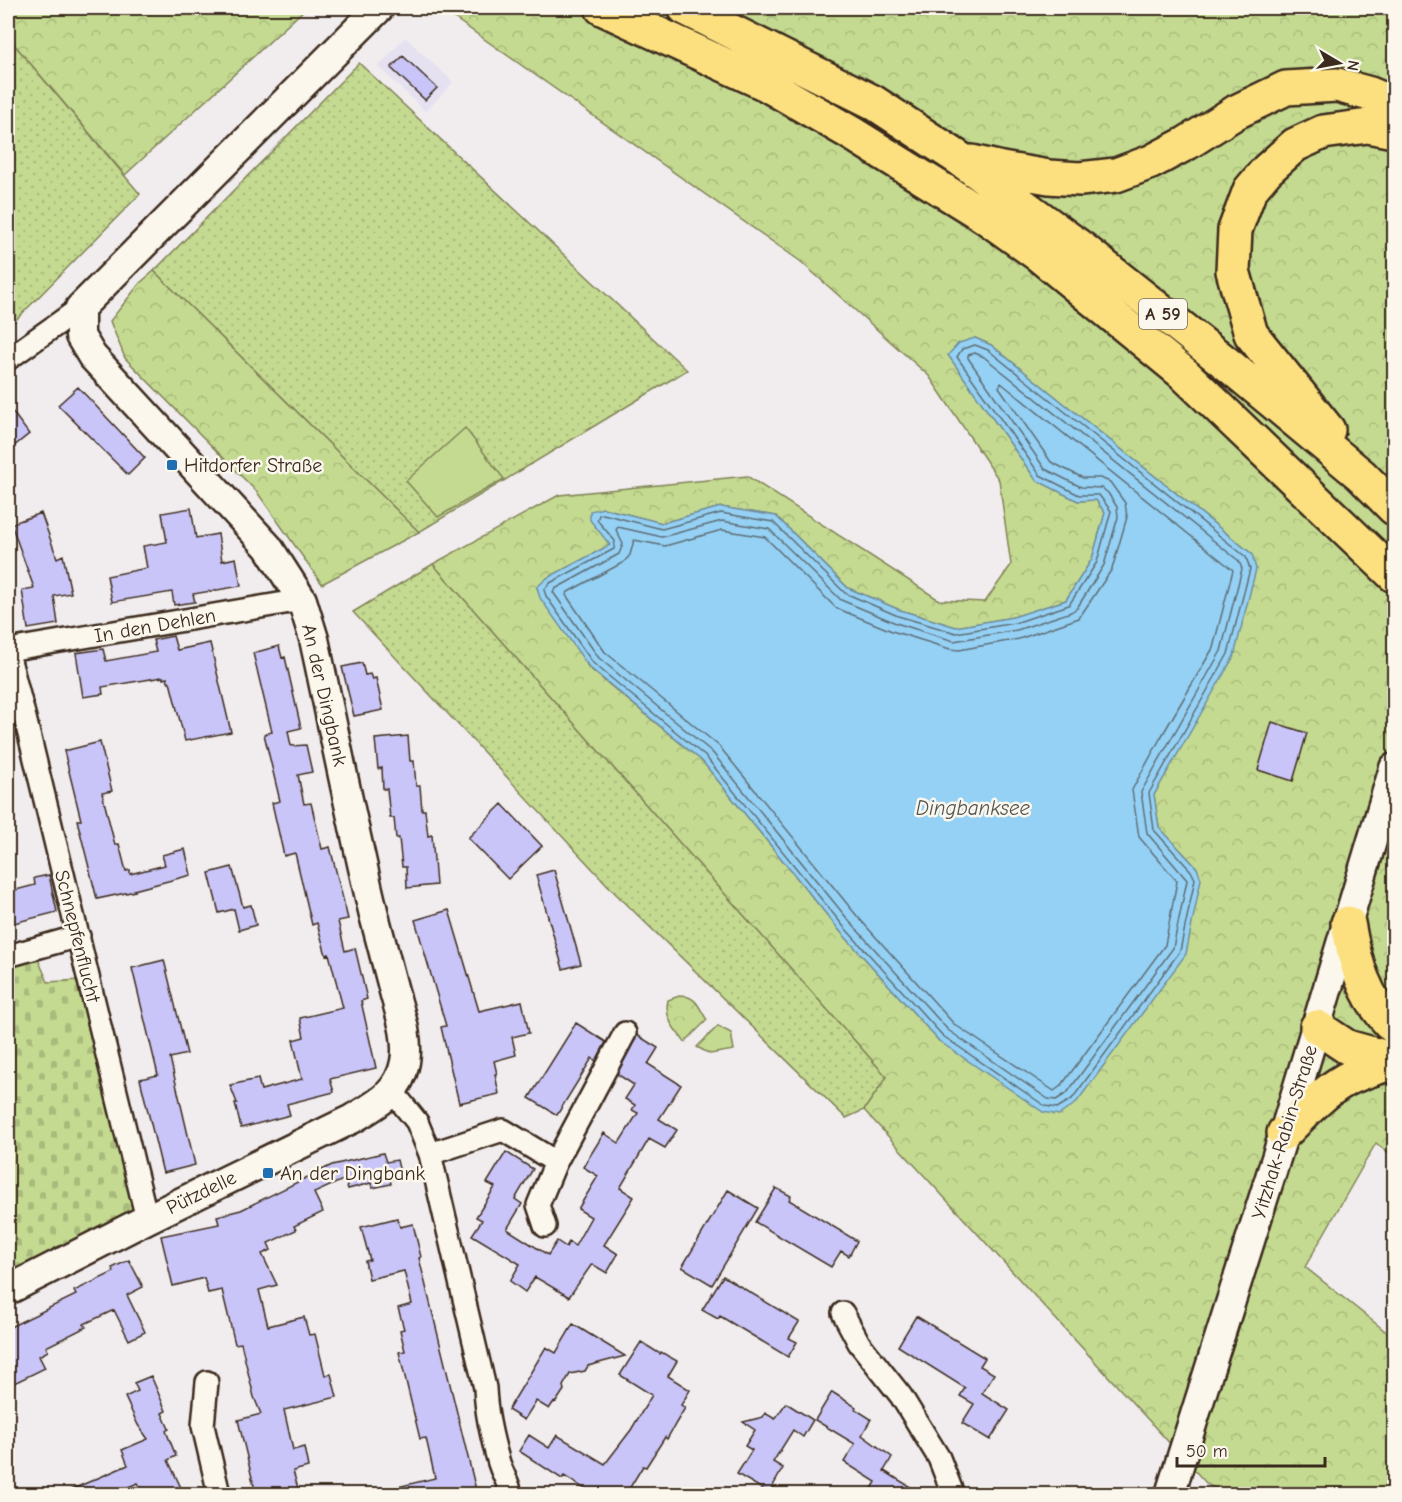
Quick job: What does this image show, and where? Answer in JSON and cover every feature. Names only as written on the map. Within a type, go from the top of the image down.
[{"type":"highway","name":"A 59","points":[[602,8],[766,84],[986,217],[1030,249],[1183,373],[1395,575]]},
{"type":"highway","name":"A 59","points":[[685,8],[873,102],[960,159],[1081,248],[1361,475],[1395,507]]},
{"type":"highway","points":[[960,159],[1049,177],[1080,179],[1116,175],[1151,162],[1187,143],[1236,112],[1286,88],[1337,85],[1395,104]]},
{"type":"highway","points":[[1361,475],[1317,415],[1251,334],[1233,271],[1235,230],[1250,190],[1267,170],[1294,145],[1323,132],[1368,126],[1395,130]]},
{"type":"highway","points":[[1348,923],[1354,955],[1363,984],[1373,1003],[1395,1027]]},
{"type":"highway","points":[[1317,1027],[1355,1024],[1395,1034]]},
{"type":"highway","points":[[1317,1027],[1347,1047],[1395,1061]]},
{"type":"highway","points":[[1284,1133],[1315,1102],[1336,1086],[1358,1074],[1395,1061]]},
{"type":"street","points":[[8,359],[80,308],[379,8]]},
{"type":"street","name":"An der Dingbank","points":[[80,308],[80,336],[92,356],[268,547],[302,600],[314,639],[374,915],[406,1043],[401,1077],[393,1092]]},
{"type":"street","name":"In den Dehlen","points":[[8,651],[302,600]]},
{"type":"street","name":"Schnepfenflucht","points":[[8,651],[147,1219]]},
{"type":"street","name":"Yitzhak-Rabin-Straße","points":[[1170,1494],[1317,1027],[1395,768]]},
{"type":"street","points":[[8,956],[79,936]]},
{"type":"street","points":[[545,1226],[538,1205],[556,1162],[625,1033]]},
{"type":"street","points":[[393,1092],[417,1122],[430,1154],[485,1388],[491,1433],[500,1467],[508,1481],[511,1494]]},
{"type":"street","name":"Pützdelle","points":[[8,1290],[352,1119],[393,1092]]},
{"type":"street","points":[[587,1107],[609,1103]]},
{"type":"street","points":[[430,1154],[503,1130],[556,1162]]},
{"type":"street","points":[[843,1313],[859,1343],[901,1396],[939,1458],[953,1494]]},
{"type":"street","points":[[207,1382],[203,1426],[219,1494]]},
{"type":"shaded area","points":[[405,37],[453,82],[426,112],[378,67]]},
{"type":"green space","points":[[8,8],[306,8],[125,175],[8,37]]},
{"type":"green space","points":[[440,8],[1394,8],[1394,1157],[1376,1143],[1305,1267],[1394,1338],[1394,1494],[1224,1494],[1207,1484],[864,1110],[887,1077],[433,564],[559,495],[747,476],[939,600],[985,602],[1011,565],[999,480],[929,376],[800,261]],"holes":[[[975,338],[991,345],[1252,554],[1179,750],[1154,795],[1159,827],[1197,868],[939,1041],[840,931],[702,761],[588,667],[547,578],[610,545],[603,508],[662,523],[721,507],[776,516],[848,588],[900,610],[956,627],[1014,617],[1066,600],[1092,559],[1105,513],[1096,500],[1078,501],[1036,480],[949,356]]]},
{"type":"green space","points":[[8,37],[140,194],[8,328]]},
{"type":"green space","points":[[359,63],[687,370],[419,532],[154,271]]},
{"type":"green space","points":[[154,271],[419,532],[322,584],[257,492],[125,358],[110,321],[140,283]]},
{"type":"green space","points":[[465,428],[504,479],[438,517],[406,481]]},
{"type":"green space","points":[[433,564],[887,1077],[864,1110],[846,1118],[615,893],[353,612]]},
{"type":"green space","points":[[37,957],[48,982],[79,980],[137,1211],[8,1272],[8,964]]},
{"type":"green space","points":[[682,995],[695,1001],[707,1020],[685,1042],[674,1028],[667,1012],[668,1000]]},
{"type":"green space","points":[[718,1026],[731,1033],[734,1050],[710,1054],[697,1047]]},
{"type":"water","name":"Dingbanksee","points":[[975,338],[991,345],[1252,554],[1256,569],[1234,656],[1154,795],[1159,827],[1197,868],[1201,879],[1186,954],[1076,1103],[1059,1115],[1043,1112],[939,1041],[840,931],[702,761],[589,667],[540,598],[537,587],[547,578],[610,545],[590,520],[590,511],[603,508],[662,523],[721,507],[776,516],[848,588],[900,610],[956,627],[1013,617],[1066,600],[1092,559],[1105,513],[1096,500],[1078,501],[1036,480],[948,355],[959,343]]},
{"type":"building","points":[[403,56],[437,88],[425,100],[391,68]]},
{"type":"building","points":[[78,387],[145,458],[128,475],[58,405]]},
{"type":"building","points":[[8,406],[29,434],[8,451]]},
{"type":"building","points":[[191,508],[196,538],[218,534],[222,561],[236,558],[241,586],[193,594],[195,602],[174,605],[172,592],[112,602],[107,576],[147,568],[143,546],[167,542],[162,513]]},
{"type":"building","points":[[41,513],[57,558],[63,555],[71,593],[54,596],[58,624],[28,629],[22,590],[34,588],[11,524]]},
{"type":"building","points":[[173,636],[177,650],[210,643],[231,732],[185,741],[170,682],[163,677],[102,687],[103,694],[83,697],[76,653],[103,649],[106,661],[156,652],[153,640]]},
{"type":"building","points":[[279,646],[282,658],[285,657],[301,728],[288,731],[291,746],[306,745],[312,772],[298,775],[304,804],[311,803],[322,849],[330,847],[348,919],[338,921],[345,951],[355,948],[367,999],[361,1001],[376,1068],[330,1079],[334,1092],[287,1104],[290,1115],[241,1128],[235,1103],[237,1103],[230,1085],[258,1079],[261,1090],[302,1079],[293,1040],[304,1037],[300,1018],[343,1008],[329,954],[326,955],[317,923],[312,925],[295,853],[284,856],[272,803],[280,801],[264,734],[272,732],[253,653]]},
{"type":"building","points":[[362,663],[365,675],[370,674],[372,679],[376,678],[383,710],[354,716],[342,667]]},
{"type":"building","points":[[1272,722],[1307,733],[1293,781],[1258,770]]},
{"type":"building","points":[[408,736],[410,761],[414,761],[416,786],[420,786],[422,810],[425,810],[428,836],[432,835],[436,885],[407,888],[406,867],[402,867],[394,818],[390,818],[387,789],[383,789],[382,768],[378,769],[375,739]]},
{"type":"building","points":[[100,742],[112,791],[102,793],[115,845],[119,844],[126,871],[130,870],[130,874],[165,865],[162,855],[185,849],[191,875],[97,899],[77,820],[81,820],[64,751]]},
{"type":"building","points":[[502,804],[542,846],[508,879],[468,838]]},
{"type":"building","points":[[232,867],[243,907],[251,905],[256,925],[239,930],[234,909],[219,913],[209,873]]},
{"type":"building","points":[[554,870],[581,964],[563,969],[536,875]]},
{"type":"building","points":[[49,875],[57,912],[10,924],[8,922],[8,892],[35,885],[34,878]]},
{"type":"building","points":[[449,910],[479,1011],[522,1001],[529,1033],[512,1037],[516,1055],[494,1061],[499,1094],[459,1103],[441,1027],[446,1026],[415,920]]},
{"type":"building","points":[[164,960],[187,1054],[170,1058],[195,1165],[163,1173],[140,1079],[158,1075],[132,968]]},
{"type":"building","points":[[576,1023],[606,1042],[596,1061],[592,1058],[557,1115],[529,1098]]},
{"type":"building","points":[[637,1035],[658,1048],[648,1064],[681,1085],[659,1119],[677,1130],[665,1148],[649,1139],[620,1188],[634,1197],[604,1245],[618,1254],[607,1273],[592,1264],[569,1297],[535,1277],[525,1292],[510,1281],[520,1264],[472,1235],[482,1220],[476,1217],[495,1187],[487,1183],[506,1152],[533,1169],[515,1199],[522,1204],[507,1229],[548,1255],[557,1241],[566,1247],[569,1242],[575,1246],[591,1217],[578,1209],[598,1176],[583,1167],[604,1133],[619,1143],[638,1113],[632,1110],[635,1105],[625,1099],[634,1085],[617,1074]]},
{"type":"building","points":[[383,1153],[386,1162],[397,1160],[401,1177],[390,1179],[391,1184],[372,1188],[371,1183],[348,1189],[345,1179],[314,1193],[323,1212],[294,1226],[296,1230],[268,1243],[271,1250],[262,1254],[277,1285],[259,1290],[268,1326],[304,1317],[309,1335],[315,1334],[325,1375],[331,1374],[337,1397],[284,1410],[293,1450],[304,1447],[308,1467],[293,1471],[299,1492],[256,1494],[238,1420],[261,1414],[254,1397],[241,1343],[235,1344],[222,1290],[208,1293],[204,1278],[173,1286],[161,1236],[219,1224],[217,1216],[241,1210],[332,1165]]},
{"type":"building","points":[[776,1188],[791,1196],[789,1200],[857,1241],[849,1256],[841,1251],[831,1267],[755,1222]]},
{"type":"building","points":[[728,1190],[758,1208],[712,1285],[682,1267]]},
{"type":"building","points":[[397,1218],[400,1227],[413,1224],[421,1257],[419,1258],[477,1494],[394,1494],[393,1488],[435,1478],[426,1438],[420,1439],[399,1352],[405,1351],[400,1330],[404,1329],[398,1308],[412,1304],[404,1271],[369,1279],[365,1261],[370,1260],[361,1227]]},
{"type":"building","points":[[129,1260],[143,1287],[127,1295],[145,1332],[129,1340],[114,1310],[84,1324],[86,1327],[46,1347],[48,1351],[39,1356],[45,1368],[8,1386],[8,1328],[76,1295],[74,1291],[114,1272],[112,1268]]},
{"type":"building","points":[[723,1276],[799,1322],[789,1338],[797,1342],[788,1357],[720,1316],[718,1319],[702,1310]]},
{"type":"building","points":[[916,1316],[985,1358],[980,1366],[994,1374],[982,1393],[1009,1410],[990,1440],[962,1423],[974,1404],[960,1396],[965,1388],[898,1346]]},
{"type":"building","points":[[573,1324],[625,1356],[588,1366],[585,1371],[570,1374],[563,1386],[564,1390],[549,1409],[536,1401],[524,1420],[508,1410],[546,1347],[556,1353]]},
{"type":"building","points":[[641,1342],[677,1361],[668,1376],[690,1390],[681,1405],[685,1408],[667,1439],[665,1437],[646,1467],[643,1466],[626,1494],[593,1494],[564,1476],[562,1479],[519,1451],[529,1435],[549,1448],[557,1435],[605,1464],[631,1430],[652,1395],[620,1375]]},
{"type":"building","points":[[151,1376],[166,1411],[162,1413],[169,1429],[166,1431],[176,1456],[168,1460],[184,1494],[144,1494],[138,1483],[111,1494],[61,1494],[128,1465],[122,1450],[148,1439],[138,1425],[125,1397],[138,1391],[134,1383]]},
{"type":"building","points":[[832,1392],[871,1419],[862,1435],[892,1457],[884,1471],[922,1494],[869,1494],[876,1482],[844,1462],[855,1444],[815,1420]]},
{"type":"building","points":[[786,1403],[813,1420],[803,1437],[793,1430],[773,1462],[783,1468],[769,1493],[737,1474],[752,1450],[745,1446],[755,1430],[743,1422],[763,1417],[765,1413],[775,1419]]},
{"type":"place","name":"Hitdorfer Straße","points":[[172,465]]},
{"type":"place","name":"An der Dingbank","points":[[268,1173]]}]
